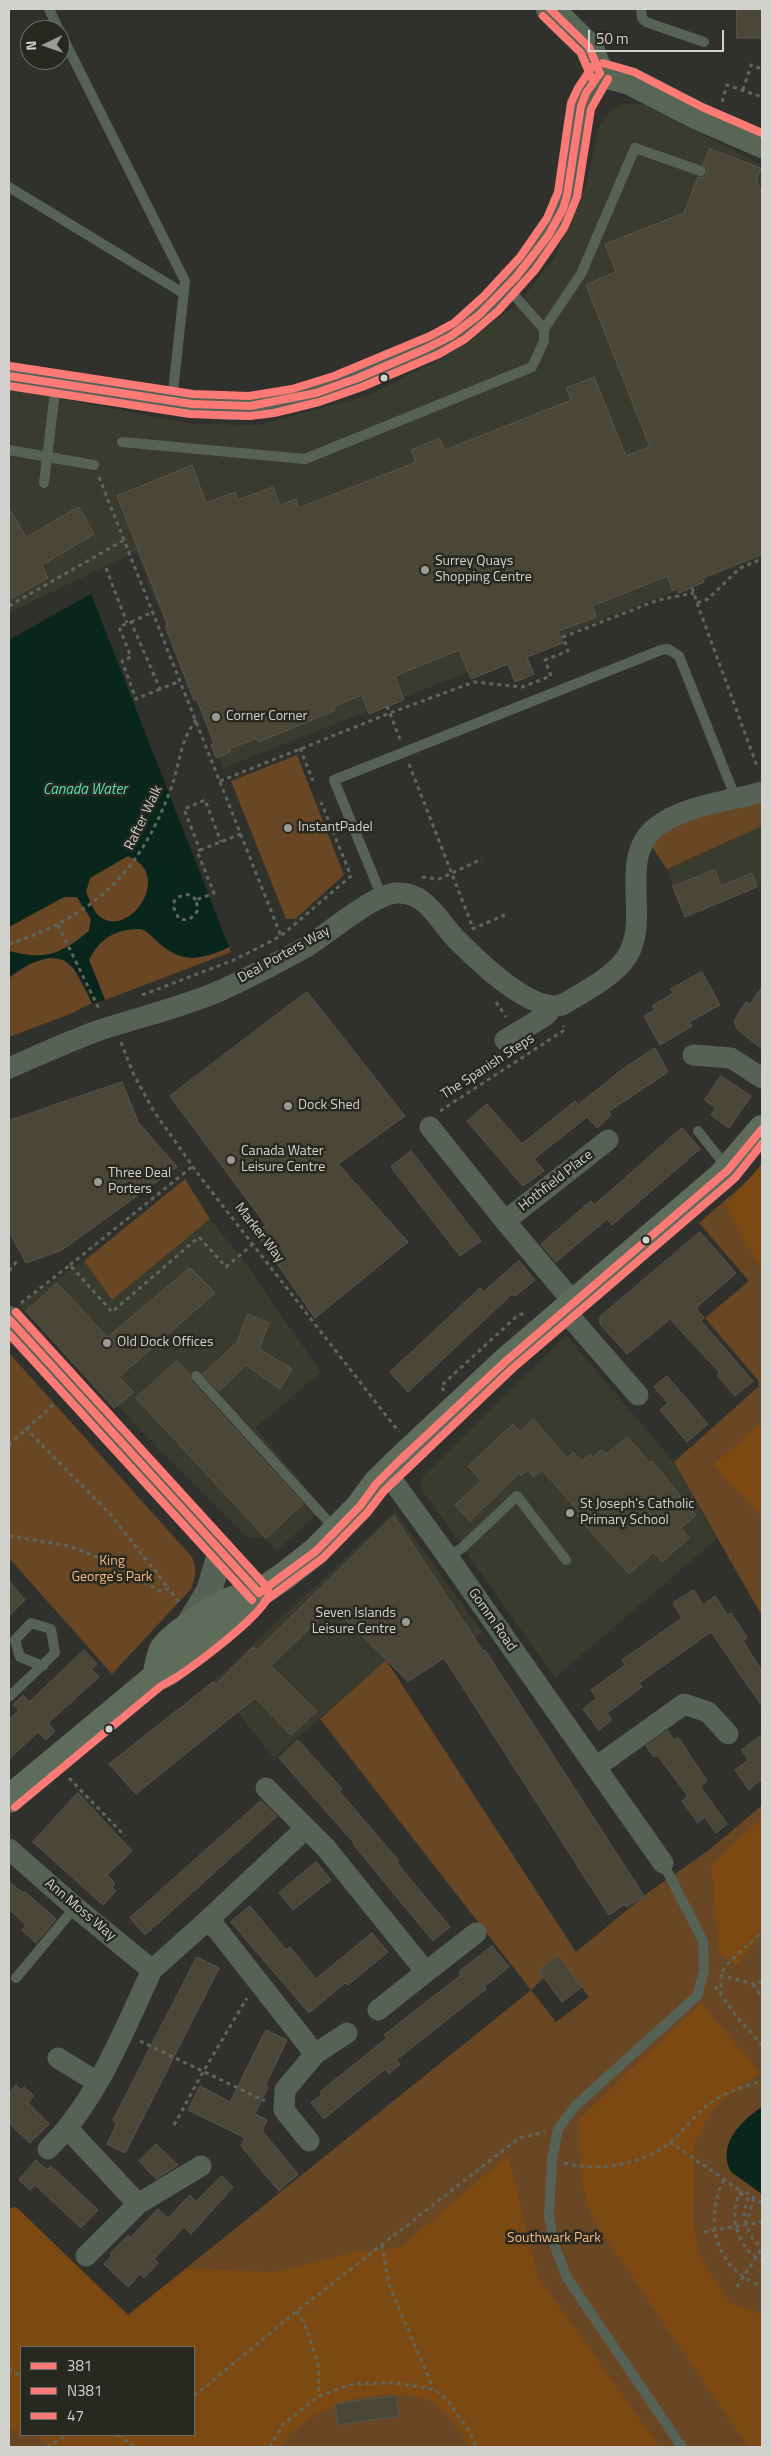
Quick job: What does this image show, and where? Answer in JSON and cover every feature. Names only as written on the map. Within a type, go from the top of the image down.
[{"type":"main road","points":[[550,9],[589,47],[600,73],[630,81],[726,129],[762,144]]},
{"type":"main road","points":[[9,1799],[156,1677],[169,1671],[240,1615],[259,1593],[289,1572],[337,1530],[387,1473],[408,1442],[570,1307],[728,1170],[762,1129]]},
{"type":"main road","points":[[156,1677],[163,1650],[185,1616],[230,1600],[259,1593]]},
{"type":"street","points":[[9,376],[172,401],[228,407],[261,406],[294,399],[380,370],[448,338],[468,325],[506,287],[536,254],[558,220],[566,197],[573,163],[581,105],[584,96],[600,73]]},
{"type":"street","points":[[505,1040],[545,1016],[553,1007],[562,1005],[581,994],[616,969],[631,951],[636,923],[638,857],[646,836],[674,816],[762,792]]},
{"type":"street","name":"Deal Porters Way","points":[[9,1068],[98,1031],[221,990],[306,947],[382,897],[396,893],[410,895],[430,906],[455,938],[522,996],[535,1003],[553,1007]]},
{"type":"street","points":[[693,1056],[731,1058],[762,1078]]},
{"type":"street","name":"Hothfield Place","points":[[432,1121],[505,1221],[638,1395]]},
{"type":"street","name":"Hothfield Place","points":[[505,1221],[608,1140]]},
{"type":"street","points":[[12,1314],[72,1386],[259,1593]]},
{"type":"street","name":"Gomm Road","points":[[387,1473],[663,1864]]},
{"type":"street","points":[[185,1616],[209,1591],[221,1551]]},
{"type":"street","points":[[596,1767],[684,1704],[708,1712],[728,1734]]},
{"type":"street","points":[[266,1788],[326,1848],[426,1972]]},
{"type":"street","points":[[48,2149],[68,2130],[97,2082],[152,1970],[305,1829]]},
{"type":"street","name":"Ann Moss Way","points":[[9,1848],[75,1907],[152,1970]]},
{"type":"street","points":[[209,1918],[315,2054]]},
{"type":"street","points":[[378,2010],[476,1933]]},
{"type":"street","points":[[309,2141],[284,2110],[285,2090],[315,2054],[347,2033]]},
{"type":"street","points":[[58,2058],[97,2082]]},
{"type":"street","points":[[68,2130],[138,2204]]},
{"type":"street","points":[[86,2256],[138,2204],[201,2166]]},
{"type":"lane","points":[[48,9],[54,20]]},
{"type":"lane","points":[[641,9],[642,18],[646,22],[704,42]]},
{"type":"lane","points":[[70,51],[185,281],[172,401]]},
{"type":"lane","points":[[122,442],[305,459],[532,367],[544,341],[544,329],[581,274],[635,148],[701,171]]},
{"type":"lane","points":[[9,187],[183,293]]},
{"type":"lane","points":[[506,287],[544,329]]},
{"type":"lane","points":[[44,483],[56,383]]},
{"type":"lane","points":[[9,450],[94,465]]},
{"type":"lane","points":[[382,897],[334,780],[668,649],[679,656],[736,799]]},
{"type":"lane","points":[[698,1131],[728,1170]]},
{"type":"lane","points":[[196,1376],[337,1530]]},
{"type":"lane","points":[[448,1557],[462,1548],[517,1496],[566,1560]]},
{"type":"lane","points":[[9,1698],[42,1666],[55,1653],[50,1629],[31,1623],[16,1640],[20,1657],[42,1666]]},
{"type":"lane","points":[[663,1864],[704,1941],[704,1971],[697,1996],[574,2106],[558,2129],[552,2160],[549,2215],[554,2244],[567,2278],[682,2447]]},
{"type":"lane","points":[[16,1978],[75,1907]]},
{"type":"path","points":[[743,90],[751,65],[762,69]]},
{"type":"path","points":[[723,98],[728,85],[762,97]]},
{"type":"path","points":[[94,465],[281,936]]},
{"type":"path","points":[[9,606],[124,540]]},
{"type":"path","points":[[698,603],[708,599],[740,568],[762,559]]},
{"type":"path","points":[[106,568],[160,689]]},
{"type":"path","points":[[692,588],[757,766]]},
{"type":"path","points":[[220,781],[300,748],[474,682],[522,687],[551,676],[545,660],[568,651],[563,637],[658,600],[694,593]]},
{"type":"path","points":[[153,612],[119,627],[130,658],[122,661],[136,699],[180,681]]},
{"type":"path","points":[[387,706],[473,928],[505,915]]},
{"type":"path","name":"Rafter Walk","points":[[9,944],[58,925],[108,891],[139,855],[170,792],[182,744],[196,720]]},
{"type":"path","points":[[300,748],[313,781]]},
{"type":"path","points":[[200,850],[184,809],[204,800],[221,842]]},
{"type":"path","points":[[135,998],[234,960],[281,936],[351,876],[321,802]]},
{"type":"path","points":[[196,900],[214,893],[197,851],[241,834]]},
{"type":"path","points":[[421,877],[439,878],[452,874],[482,859]]},
{"type":"path","points":[[185,894],[191,895],[196,900],[198,910],[194,917],[186,920],[179,919],[173,906],[175,899],[185,894]]},
{"type":"path","points":[[58,925],[100,1012]]},
{"type":"path","points":[[90,1015],[108,1008]]},
{"type":"path","name":"The Spanish Steps","points":[[432,1121],[563,1031]]},
{"type":"path","name":"Marker Way","points":[[120,1041],[133,1073],[153,1110],[193,1166],[408,1442]]},
{"type":"path","points":[[12,1314],[193,1166]]},
{"type":"path","points":[[70,1265],[112,1312],[199,1238],[226,1267],[253,1244]]},
{"type":"path","points":[[9,1272],[18,1260]]},
{"type":"path","points":[[443,1389],[441,1386],[518,1315]]},
{"type":"path","points":[[9,1445],[72,1386]]},
{"type":"path","points":[[25,1428],[111,1515],[169,1589],[185,1616]]},
{"type":"path","points":[[9,1535],[69,1546],[110,1562],[159,1591],[169,1589]]},
{"type":"path","points":[[67,1776],[125,1836]]},
{"type":"path","points":[[762,1932],[726,1965],[721,1975],[721,1995],[762,2045]]},
{"type":"path","points":[[704,1971],[753,1984],[762,1982]]},
{"type":"path","points":[[174,2125],[203,2072],[258,1981]]},
{"type":"path","points":[[753,1984],[762,1998]]},
{"type":"path","points":[[123,2032],[284,2110]]},
{"type":"path","points":[[552,2160],[577,2166],[605,2168],[637,2159],[670,2142],[716,2099],[762,2080]]},
{"type":"path","points":[[195,2395],[297,2312],[519,2138],[558,2129]]},
{"type":"path","points":[[670,2142],[741,2192],[748,2199],[744,2212],[746,2225],[753,2239],[762,2248],[737,2287]]},
{"type":"path","points":[[724,2180],[716,2200],[714,2230],[721,2251],[727,2261],[744,2278],[762,2286]]},
{"type":"path","points":[[741,2192],[742,2190],[762,2203]]},
{"type":"path","points":[[741,2192],[735,2210],[737,2227],[743,2244],[756,2258],[762,2261]]},
{"type":"path","points":[[746,2225],[754,2198]]},
{"type":"path","points":[[704,2232],[762,2222]]},
{"type":"path","points":[[382,2245],[390,2286],[433,2389],[447,2400],[469,2430],[476,2447]]},
{"type":"path","points":[[297,2312],[318,2363],[319,2396]]},
{"type":"path","points":[[9,2368],[20,2375]]},
{"type":"path","points":[[270,2447],[283,2424],[319,2396],[353,2384],[395,2383],[433,2389]]},
{"type":"path","points":[[47,2447],[65,2436]]},
{"type":"path","points":[[120,2436],[136,2447]]},
{"type":"shaded area","points":[[622,104],[644,104],[760,164],[762,175],[762,557],[223,768],[136,551],[9,613],[9,389],[193,424],[259,425],[366,396],[449,354],[518,304],[556,255],[586,185],[600,124],[609,113]]},
{"type":"shaded area","points":[[762,826],[762,884],[757,887],[752,873],[721,886],[715,870],[673,887],[667,869]]},
{"type":"shaded area","points":[[762,1164],[762,1268],[744,1241],[726,1205]]},
{"type":"shaded area","points":[[210,1219],[244,1261],[321,1372],[256,1428],[323,1508],[277,1551],[263,1538],[246,1537],[18,1305],[84,1261],[112,1300]]},
{"type":"shaded area","name":"St Joseph's Catholic Primary School","points":[[566,1335],[674,1462],[717,1539],[555,1678],[420,1487],[423,1476]]},
{"type":"shaded area","points":[[762,1422],[762,1516],[713,1465]]},
{"type":"shaded area","name":"Seven Islands Leisure Centre","points":[[395,1511],[483,1633],[408,1683],[386,1660],[274,1758],[213,1682]]},
{"type":"shaded area","points":[[762,1818],[762,1933],[737,1965],[719,1953],[711,1865]]},
{"type":"shaded area","points":[[701,2003],[760,2073],[714,2107],[695,2142],[693,2222],[700,2256],[729,2302],[762,2314],[762,2447],[748,2447],[593,2220],[581,2182],[579,2119]]},
{"type":"shaded area","points":[[508,2155],[538,2277],[660,2447],[469,2447],[454,2423],[433,2403],[424,2399],[401,2395],[362,2398],[342,2403],[323,2411],[306,2421],[280,2447],[53,2447],[36,2436],[195,2436],[195,2346],[20,2346],[20,2431],[9,2430],[9,2209],[16,2207],[128,2315],[187,2268],[273,2272],[354,2252],[401,2247]]},
{"type":"green space","name":"InstantPadel","points":[[297,755],[344,875],[295,919],[286,919],[231,781]]},
{"type":"green space","points":[[762,800],[762,826],[667,869],[652,847],[661,837],[686,822],[718,811]]},
{"type":"green space","points":[[128,856],[142,865],[148,877],[148,890],[142,903],[134,913],[123,920],[111,921],[99,916],[91,905],[86,892],[90,877]]},
{"type":"green space","points":[[64,897],[77,897],[91,919],[89,931],[70,945],[52,953],[33,955],[9,951],[9,926]]},
{"type":"green space","points":[[133,928],[143,930],[165,948],[181,955],[205,955],[229,947],[231,952],[105,1000],[89,960],[97,947],[106,938]]},
{"type":"green space","points":[[48,958],[64,960],[74,969],[92,1003],[70,1014],[9,1037],[9,978],[30,964]]},
{"type":"green space","points":[[762,1168],[762,1616],[674,1462],[759,1386],[758,1380],[705,1318],[749,1281],[699,1223]]},
{"type":"green space","points":[[185,1179],[210,1219],[112,1300],[84,1261]]},
{"type":"green space","name":"King George's Park","points":[[9,1353],[194,1561],[195,1573],[191,1589],[112,1674],[9,1558]]},
{"type":"green space","name":"Southwark Park","points":[[386,1660],[576,1952],[649,1892],[709,1850],[762,1805],[762,2447],[9,2447],[9,2209],[16,2207],[128,2315],[531,1990],[320,1719]],"holes":[[[558,1956],[589,1997],[556,2022],[531,1990],[544,1978],[539,1971]]]},
{"type":"water","name":"Canada Water","points":[[91,594],[229,947],[214,954],[190,958],[174,954],[143,929],[118,932],[104,940],[93,952],[89,960],[105,1000],[92,1003],[74,969],[58,958],[43,959],[27,965],[9,978],[9,951],[43,955],[61,950],[89,931],[91,919],[77,897],[64,897],[9,927],[9,640]],"holes":[[[128,856],[141,864],[148,876],[147,889],[142,902],[134,912],[123,920],[111,921],[99,916],[86,892],[90,878]]]},
{"type":"water","points":[[762,2107],[762,2194],[731,2172],[727,2162],[727,2152],[733,2134],[739,2126]]},
{"type":"building","points":[[737,9],[762,9],[762,38],[737,38]]},
{"type":"building","name":"Surrey Quays Shopping Centre","points":[[710,149],[761,168],[756,179],[762,194],[762,554],[702,578],[704,582],[679,593],[677,589],[673,591],[667,576],[592,606],[596,617],[558,631],[563,643],[527,657],[534,674],[515,682],[508,664],[471,679],[459,650],[395,676],[404,700],[369,714],[362,695],[334,706],[335,710],[259,742],[257,738],[229,749],[230,752],[216,758],[211,745],[214,743],[197,699],[194,700],[165,626],[168,625],[117,496],[192,465],[206,503],[235,492],[238,500],[273,487],[280,505],[296,499],[299,508],[416,462],[411,450],[439,438],[445,450],[571,400],[566,388],[594,377],[626,456],[650,447],[586,285],[616,272],[605,244],[684,213],[698,177],[703,178],[707,174],[708,169],[703,165]]},
{"type":"building","points":[[79,507],[94,534],[42,565],[48,578],[9,600],[9,508],[26,537]]},
{"type":"building","points":[[715,870],[721,886],[752,873],[757,887],[685,917],[673,887]]},
{"type":"building","points":[[702,972],[720,1005],[689,1022],[692,1026],[660,1045],[644,1016],[655,1010],[652,1006],[673,993],[671,989]]},
{"type":"building","points":[[762,987],[762,1049],[737,1029],[734,1021],[746,1002],[750,1004]]},
{"type":"building","name":"Dock Shed","points":[[307,992],[405,1116],[338,1164],[408,1242],[315,1318],[255,1232],[266,1225],[170,1096]]},
{"type":"building","points":[[655,1048],[668,1072],[608,1112],[611,1115],[597,1128],[587,1117],[534,1159],[544,1171],[523,1186],[467,1121],[487,1104],[522,1144],[575,1101],[578,1105],[624,1068]]},
{"type":"building","points":[[721,1076],[751,1096],[729,1128],[711,1115],[716,1108],[705,1100]]},
{"type":"building","name":"Three Deal Porters","points":[[122,1082],[138,1122],[177,1167],[62,1250],[26,1263],[9,1231],[9,1121]]},
{"type":"building","points":[[682,1128],[700,1149],[612,1225],[607,1219],[556,1262],[541,1244],[591,1201],[594,1205]]},
{"type":"building","points":[[411,1151],[481,1241],[460,1256],[391,1167]]},
{"type":"building","points":[[700,1232],[736,1273],[696,1308],[704,1318],[701,1321],[753,1381],[735,1396],[717,1375],[720,1373],[670,1319],[627,1354],[600,1324],[600,1317]]},
{"type":"building","points":[[519,1261],[535,1280],[515,1296],[512,1294],[408,1392],[390,1372],[480,1288],[483,1292]]},
{"type":"building","name":"Old Dock Offices","points":[[190,1268],[215,1293],[119,1377],[134,1392],[114,1408],[26,1311],[57,1283],[107,1337]]},
{"type":"building","points":[[248,1314],[269,1323],[259,1349],[292,1369],[280,1389],[246,1365],[219,1391],[203,1374],[237,1342]]},
{"type":"building","points":[[177,1361],[189,1374],[191,1381],[303,1504],[266,1538],[136,1398]]},
{"type":"building","points":[[667,1376],[708,1424],[687,1442],[660,1410],[668,1403],[654,1387]]},
{"type":"building","points":[[533,1419],[567,1458],[573,1452],[582,1461],[590,1454],[593,1458],[601,1450],[607,1454],[627,1437],[650,1463],[652,1461],[696,1515],[681,1528],[689,1538],[662,1562],[654,1552],[629,1574],[577,1516],[580,1513],[542,1470],[534,1477],[528,1470],[521,1475],[519,1473],[470,1521],[455,1505],[481,1481],[468,1466],[513,1424],[520,1432]]},
{"type":"building","points":[[394,1516],[483,1651],[485,1650],[644,1896],[626,1907],[625,1904],[609,1915],[444,1658],[408,1681],[332,1606],[271,1666],[317,1711],[291,1735],[255,1698],[136,1794],[109,1764],[213,1682],[215,1685],[253,1647],[257,1650]]},
{"type":"building","points":[[9,1581],[25,1600],[9,1616]]},
{"type":"building","points":[[694,1590],[703,1605],[715,1596],[727,1615],[731,1613],[747,1637],[743,1641],[762,1671],[762,1706],[711,1632],[639,1683],[642,1687],[607,1713],[612,1720],[599,1730],[583,1709],[597,1698],[591,1690],[625,1665],[622,1660],[682,1618],[673,1603]]},
{"type":"building","points":[[84,1650],[97,1664],[91,1669],[99,1677],[48,1723],[55,1731],[46,1740],[38,1732],[9,1759],[9,1719],[19,1710],[13,1705],[23,1695],[29,1702]]},
{"type":"building","points":[[668,1731],[674,1740],[678,1737],[707,1781],[700,1786],[727,1824],[716,1833],[705,1817],[698,1823],[682,1801],[688,1796],[657,1755],[654,1757],[646,1746]]},
{"type":"building","points":[[762,1735],[762,1783],[760,1780],[749,1790],[735,1770],[748,1760],[742,1750]]},
{"type":"building","points":[[298,1740],[342,1789],[339,1791],[399,1861],[397,1863],[450,1927],[433,1941],[354,1843],[279,1758]]},
{"type":"building","points":[[78,1793],[132,1851],[107,1875],[115,1883],[112,1887],[116,1891],[103,1905],[33,1842]]},
{"type":"building","points":[[261,1801],[277,1816],[145,1935],[130,1918]]},
{"type":"building","points":[[316,1862],[331,1880],[293,1910],[279,1893]]},
{"type":"building","points":[[9,1882],[23,1893],[24,1891],[56,1919],[36,1943],[22,1930],[26,1925],[9,1909]]},
{"type":"building","points":[[250,1906],[286,1950],[290,1947],[316,1979],[372,1933],[388,1952],[348,1985],[345,1983],[309,2013],[231,1922]]},
{"type":"building","points":[[492,1946],[509,1967],[484,1987],[486,1989],[396,2060],[400,2064],[389,2074],[385,2069],[324,2119],[311,2103],[322,2094],[320,2092],[387,2038],[384,2035],[461,1975],[459,1972]]},
{"type":"building","points":[[558,1956],[582,1987],[562,2002],[539,1971]]},
{"type":"building","points":[[197,1957],[219,1968],[125,2153],[107,2144],[117,2123],[113,2121]]},
{"type":"building","points":[[266,2030],[287,2040],[265,2086],[268,2087],[255,2114],[267,2120],[262,2131],[298,2174],[279,2191],[241,2146],[245,2138],[188,2110],[200,2086],[230,2102]]},
{"type":"building","points":[[16,2085],[21,2090],[24,2087],[34,2096],[28,2103],[49,2124],[30,2143],[9,2123],[9,2094]]},
{"type":"building","points":[[156,2144],[178,2165],[156,2179],[139,2161]]},
{"type":"building","points":[[36,2160],[47,2170],[51,2166],[98,2210],[81,2228],[35,2185],[30,2190],[19,2180]]},
{"type":"building","points":[[222,2176],[233,2187],[191,2234],[184,2227],[154,2259],[158,2263],[144,2278],[140,2274],[128,2287],[104,2264],[112,2256],[110,2254],[128,2235],[130,2238],[158,2209],[168,2218],[190,2195],[196,2201]]},
{"type":"building","points":[[396,2396],[399,2416],[338,2425],[335,2404]]},
{"type":"transit line","name":"381","points":[[550,9],[589,47],[600,73]]},
{"type":"transit line","name":"N381","points":[[543,16],[581,53],[591,77]]},
{"type":"transit line","name":"47","points":[[603,63],[634,72],[702,107],[762,133]]},
{"type":"transit line","name":"47","points":[[10,366],[193,394],[249,396],[292,389],[334,376],[430,336],[454,323],[484,296],[520,257],[547,218],[558,192],[571,103],[578,88],[592,67]]},
{"type":"transit line","name":"381","points":[[9,376],[192,404],[250,406],[316,393],[358,378],[451,336],[479,315],[516,277],[548,236],[563,209],[567,195],[581,106],[586,93],[600,73]]},
{"type":"transit line","name":"N381","points":[[9,386],[190,414],[250,416],[274,413],[319,402],[362,387],[439,354],[465,339],[498,311],[535,270],[564,228],[577,197],[591,109],[608,79]]},
{"type":"transit line","name":"381","points":[[259,1593],[316,1551],[360,1506],[376,1484],[398,1462],[506,1361],[728,1170],[762,1129]]},
{"type":"transit line","name":"N381","points":[[265,1601],[323,1558],[367,1513],[384,1491],[513,1368],[735,1178],[762,1144]]},
{"type":"transit line","name":"47","points":[[15,1807],[161,1686],[186,1671],[236,1632],[261,1607],[269,1593],[266,1586],[16,1312]]},
{"type":"transit line","name":"381","points":[[9,1319],[259,1593]]},
{"type":"transit line","name":"N381","points":[[9,1334],[252,1600]]},
{"type":"place","name":"Surrey Quays Shopping Centre","points":[[425,570]]},
{"type":"place","name":"Corner Corner","points":[[216,717]]},
{"type":"place","name":"InstantPadel","points":[[288,828]]},
{"type":"place","name":"Dock Shed","points":[[288,1106]]},
{"type":"place","name":"Canada Water Leisure Centre","points":[[231,1160]]},
{"type":"place","name":"Three Deal Porters","points":[[98,1182]]},
{"type":"place","name":"Old Dock Offices","points":[[107,1343]]},
{"type":"place","name":"St Joseph's Catholic Primary School","points":[[570,1513]]},
{"type":"place","name":"Seven Islands Leisure Centre","points":[[406,1622]]}]
